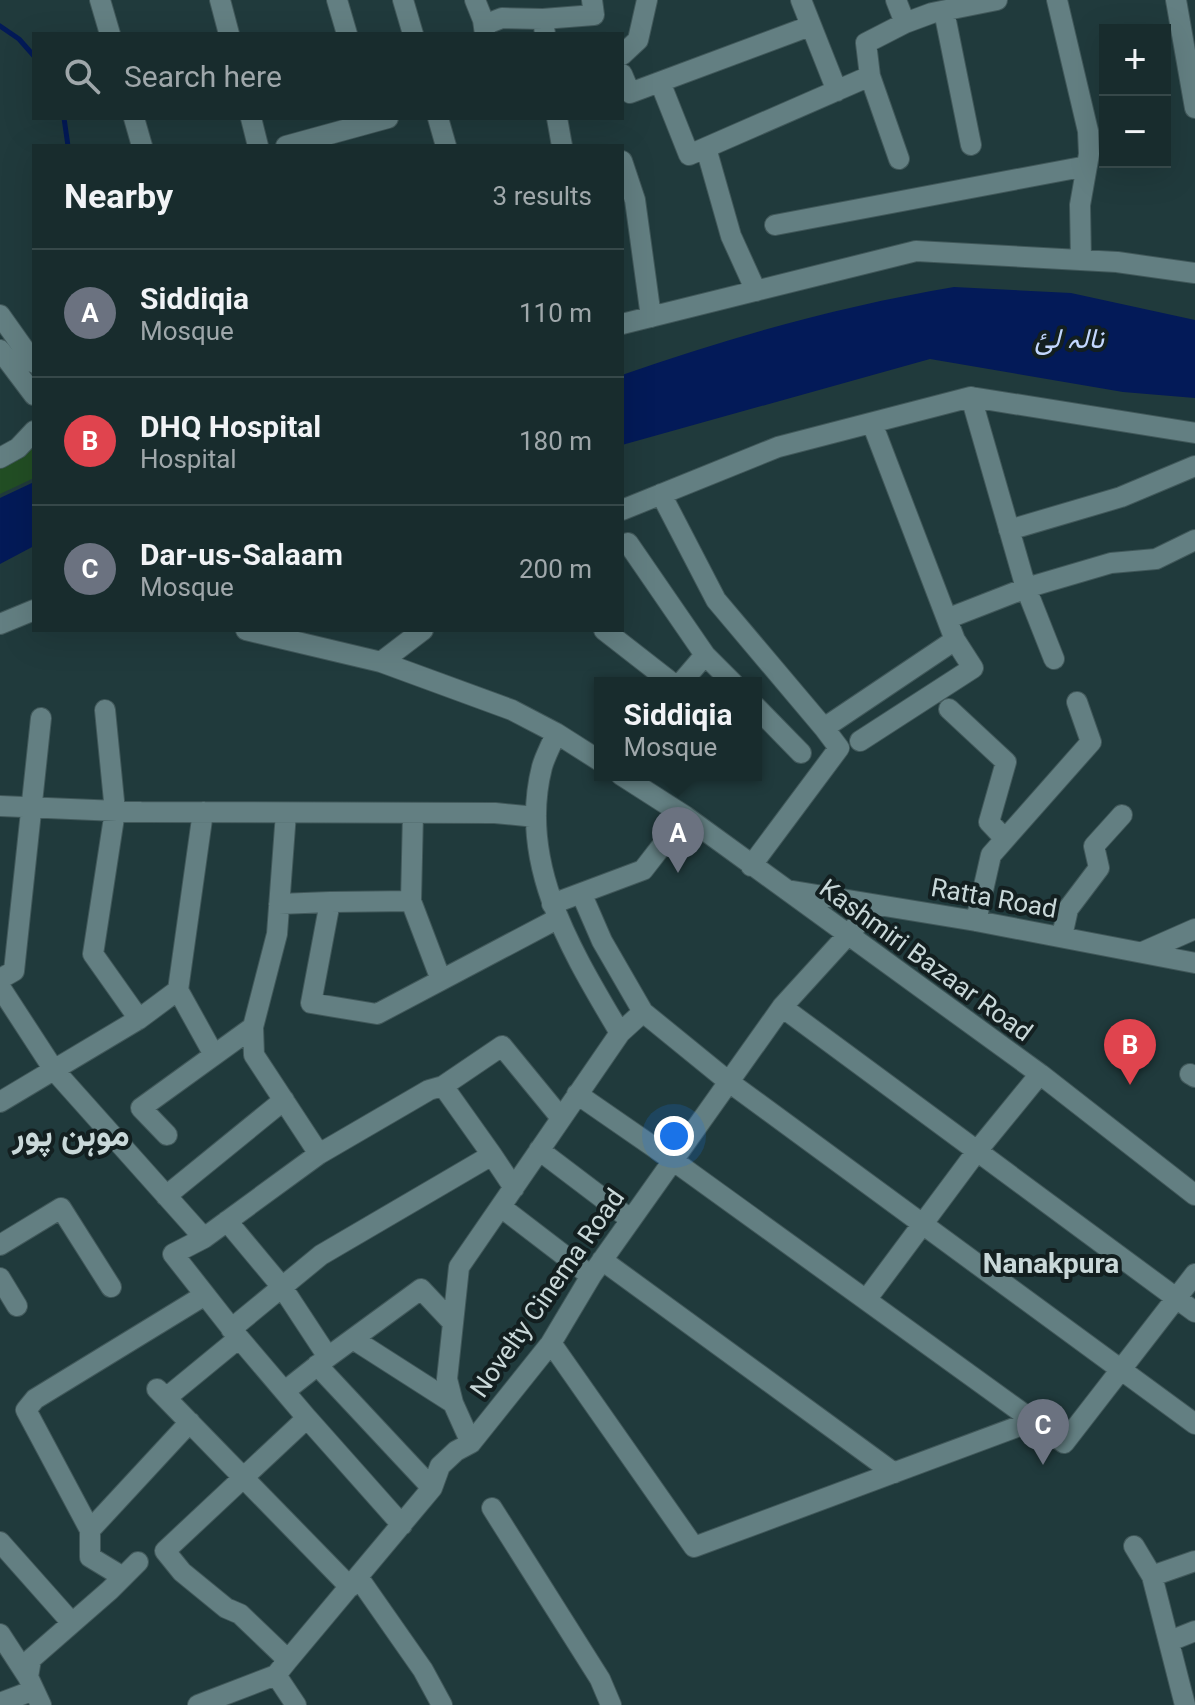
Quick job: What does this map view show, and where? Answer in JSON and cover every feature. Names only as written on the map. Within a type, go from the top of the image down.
[{"type":"street","points":[[100,0],[109,32]]},
{"type":"street","points":[[220,0],[228,32]]},
{"type":"street","points":[[337,0],[346,32]]},
{"type":"street","points":[[403,0],[412,32]]},
{"type":"street","points":[[475,0],[485,29],[502,18],[544,27],[594,15],[592,0]]},
{"type":"street","points":[[624,53],[638,40],[647,0]]},
{"type":"street","points":[[801,0],[837,91]]},
{"type":"street","points":[[896,0],[905,23]]},
{"type":"street","points":[[899,159],[870,76],[866,43],[948,6],[997,0]]},
{"type":"street","points":[[1057,0],[1088,131],[1087,166],[1080,205],[1081,260]]},
{"type":"street","points":[[1176,0],[1174,48],[1195,108]]},
{"type":"street","points":[[948,6],[971,145]]},
{"type":"street","points":[[624,79],[630,93],[810,26]]},
{"type":"street","points":[[660,82],[689,155],[870,76]]},
{"type":"street","points":[[135,120],[141,144]]},
{"type":"street","points":[[252,120],[258,144]]},
{"type":"street","points":[[293,144],[381,120]]},
{"type":"street","points":[[439,120],[445,144]]},
{"type":"street","points":[[557,120],[562,144]]},
{"type":"street","points":[[706,148],[731,236],[756,291]]},
{"type":"street","points":[[775,225],[1087,166]]},
{"type":"street","points":[[624,167],[635,200],[651,317]]},
{"type":"street","points":[[624,324],[916,251],[1117,262],[1195,273]]},
{"type":"street","points":[[0,315],[32,360]]},
{"type":"street","points":[[0,350],[32,392]]},
{"type":"street","points":[[971,397],[1026,588],[1054,659]]},
{"type":"street","points":[[624,509],[778,447],[971,397],[1195,433]]},
{"type":"street","points":[[860,741],[973,668],[955,640],[872,423]]},
{"type":"street","points":[[0,458],[18,448],[32,433]]},
{"type":"street","points":[[1009,530],[1121,497],[1195,466]]},
{"type":"street","points":[[661,494],[716,600],[839,748],[751,866]]},
{"type":"street","points":[[949,618],[1026,588],[1111,563],[1156,559],[1195,540]]},
{"type":"street","points":[[628,543],[705,655],[727,677]]},
{"type":"street","points":[[0,624],[32,611]]},
{"type":"street","points":[[254,632],[381,662],[512,710],[594,757]]},
{"type":"street","points":[[381,662],[420,632]]},
{"type":"street","points":[[607,632],[664,677]]},
{"type":"street","points":[[824,728],[955,640]]},
{"type":"street","points":[[686,677],[705,655]]},
{"type":"street","points":[[976,921],[991,855],[1091,742],[1077,702]]},
{"type":"street","points":[[949,709],[1006,762],[989,822],[1005,839]]},
{"type":"street","points":[[105,710],[115,811],[93,954],[139,1019]]},
{"type":"street","points":[[762,713],[801,753]]},
{"type":"street","points":[[0,979],[14,971],[41,718]]},
{"type":"street","points":[[556,733],[542,767],[536,817],[544,878],[570,948],[620,1033]]},
{"type":"street","name":"Kashmiri Bazaar Road","points":[[630,781],[685,816],[1040,1074],[1195,1195]]},
{"type":"street","points":[[0,806],[115,811],[495,813],[536,817]]},
{"type":"street","points":[[203,812],[178,990],[214,1055]]},
{"type":"street","points":[[286,813],[277,934],[253,1027],[254,1055],[319,1154]]},
{"type":"street","points":[[413,813],[411,901],[441,980]]},
{"type":"street","points":[[1062,936],[1068,909],[1099,868],[1094,846],[1122,815]]},
{"type":"street","points":[[330,902],[311,1003],[377,1014],[441,980],[582,895],[643,870],[685,816]]},
{"type":"street","name":"Ratta Road","points":[[783,889],[1062,936],[1195,963]]},
{"type":"street","points":[[582,895],[602,941],[643,1012],[729,1082],[1195,1424]]},
{"type":"street","points":[[279,904],[411,901]]},
{"type":"street","name":"Novelty Cinema Road","points":[[198,1705],[282,1668],[432,1488],[440,1466],[456,1451],[471,1443],[551,1343],[596,1268],[782,1007],[875,905]]},
{"type":"street","points":[[1145,951],[1195,929]]},
{"type":"street","points":[[0,987],[54,1070],[204,1238]]},
{"type":"street","points":[[0,1102],[139,1019],[178,990]]},
{"type":"street","points":[[782,1007],[1195,1312]]},
{"type":"street","points":[[471,1443],[453,1403],[447,1379],[459,1267],[620,1033],[643,1012]]},
{"type":"street","points":[[167,1135],[141,1108],[253,1027]]},
{"type":"street","points":[[402,1525],[235,1334],[173,1254],[204,1238],[319,1154],[429,1090],[443,1086],[502,1046],[561,1118]]},
{"type":"street","points":[[866,1300],[977,1151],[1040,1074]]},
{"type":"street","points":[[443,1086],[514,1188]]},
{"type":"street","points":[[577,1094],[1064,1443],[1195,1274]]},
{"type":"street","points":[[166,1196],[284,1100]]},
{"type":"street","points":[[539,1150],[630,1219]]},
{"type":"street","points":[[442,1705],[423,1670],[354,1582],[244,1478],[162,1394],[235,1334],[282,1287],[321,1255],[492,1155]]},
{"type":"street","points":[[501,1207],[596,1268],[894,1473]]},
{"type":"street","points":[[0,1245],[61,1208],[111,1287]]},
{"type":"street","points":[[227,1221],[282,1287],[322,1361],[432,1488]]},
{"type":"street","points":[[0,1278],[17,1306]]},
{"type":"street","points":[[285,1391],[421,1289],[453,1323]]},
{"type":"street","points":[[34,1690],[31,1659],[131,1569],[90,1557],[90,1530],[26,1410],[35,1399],[205,1295]]},
{"type":"street","points":[[353,1339],[453,1403]]},
{"type":"street","points":[[551,1343],[694,1547],[1033,1421]]},
{"type":"street","points":[[296,1705],[282,1668],[240,1614],[226,1608],[182,1572],[165,1551],[307,1418]]},
{"type":"street","points":[[90,1530],[190,1422]]},
{"type":"street","points":[[492,1508],[600,1679],[611,1705]]},
{"type":"street","points":[[1134,1546],[1152,1576],[1185,1705]]},
{"type":"street","points":[[1,1548],[72,1623]]},
{"type":"street","points":[[1152,1576],[1195,1561]]},
{"type":"street","points":[[1170,1641],[1195,1631]]},
{"type":"street","points":[[0,1634],[34,1690]]},
{"type":"street","points":[[0,1703],[34,1690]]},
{"type":"green space","points":[[32,440],[32,479],[0,494],[0,467]]},
{"type":"water","name":"نالہ لئ","points":[[954,287],[1071,293],[1195,320],[1195,398],[1123,392],[930,359],[624,444],[624,374],[786,324],[870,303]]},
{"type":"water","points":[[32,483],[32,547],[0,564],[0,498]]},
{"type":"waterway","points":[[0,26],[19,39],[32,54]]},
{"type":"waterway","points":[[64,120],[68,144]]},
{"type":"place","name":"Siddiqia","points":[[678,873]]},
{"type":"place","name":"DHQ Hospital","points":[[1130,1085]]},
{"type":"place","name":"Dar-us-Salaam","points":[[1043,1465]]},
{"type":"district","name":"موہن پور","points":[[71,1134]]},
{"type":"district","name":"Nanakpura","points":[[1051,1263]]}]
